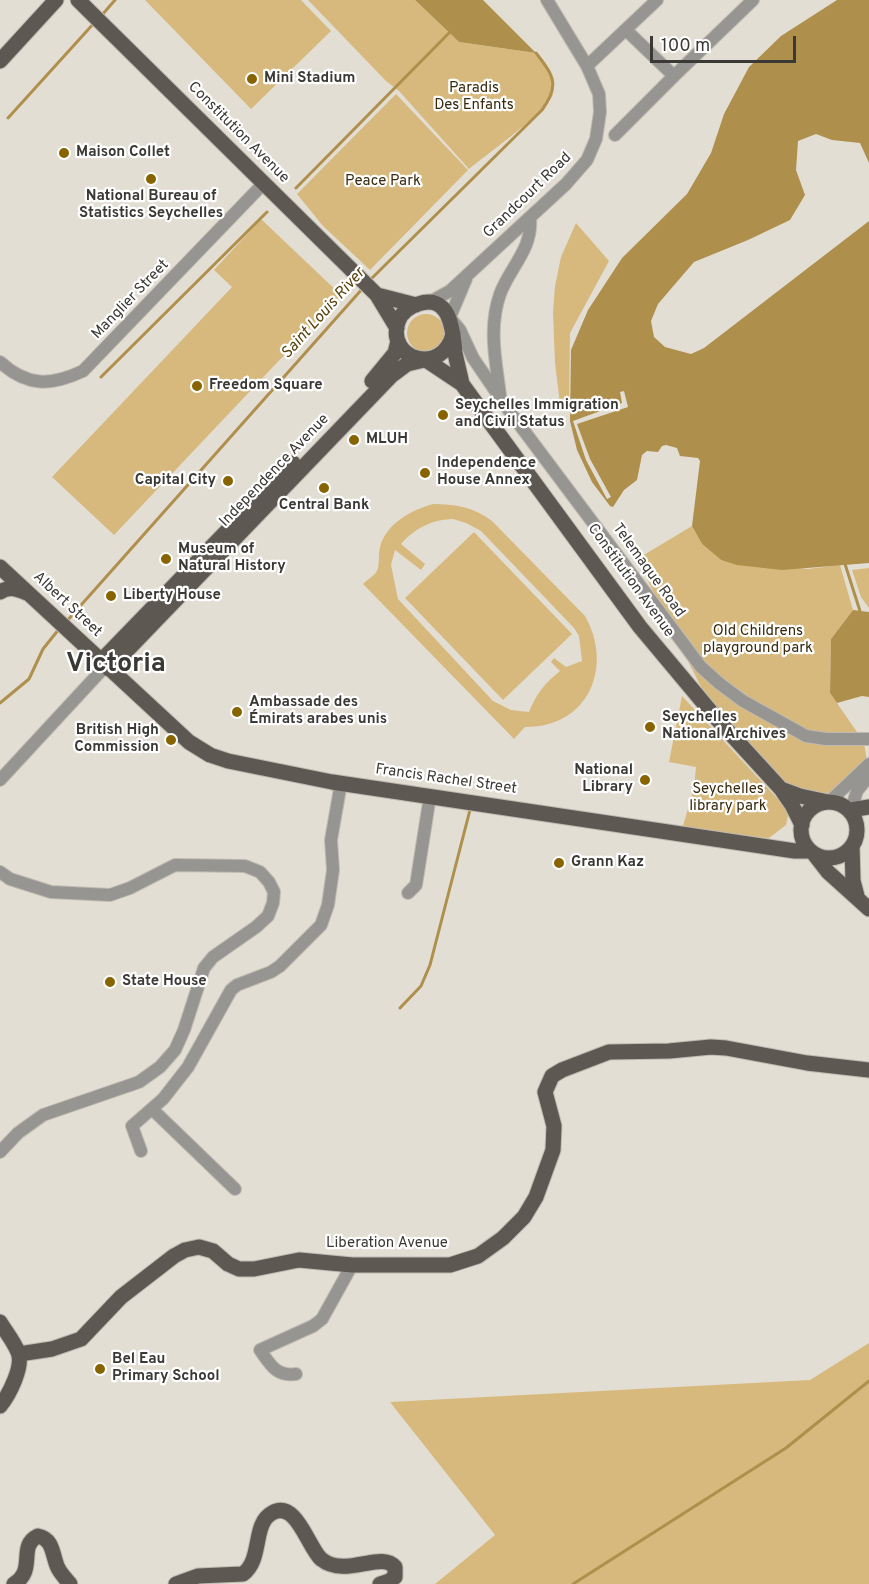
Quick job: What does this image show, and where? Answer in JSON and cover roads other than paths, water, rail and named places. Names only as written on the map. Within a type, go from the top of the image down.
[{"type":"main road","name":"Constitution Avenue","points":[[78,0],[375,293],[397,334]]},
{"type":"main road","points":[[0,61],[51,4],[72,5],[90,11]]},
{"type":"main road","points":[[375,293],[441,308],[451,323],[451,344],[445,352],[425,360],[413,357],[404,351],[397,334],[400,318],[407,310],[422,304]]},
{"type":"main road","name":"Constitution Avenue","points":[[451,323],[462,384]]},
{"type":"main road","name":"Independence Avenue","points":[[103,667],[383,370],[395,352],[397,334]]},
{"type":"main road","name":"Constitution Avenue","points":[[425,360],[462,384],[640,627],[717,719],[782,789],[802,825]]},
{"type":"main road","name":"Independence Avenue","points":[[103,667],[390,376],[407,364],[425,360]]},
{"type":"main road","name":"Albert Street","points":[[0,567],[103,667]]},
{"type":"main road","points":[[0,592],[11,588],[27,593]]},
{"type":"main road","name":"Francis Rachel Street","points":[[103,667],[189,742],[210,755],[247,765],[340,783],[812,852]]},
{"type":"main road","name":"Constitution Avenue","points":[[782,789],[800,796],[829,802]]},
{"type":"main road","points":[[857,896],[828,872],[812,852],[803,839],[802,825],[811,808],[820,804],[837,803],[851,810],[869,807]]},
{"type":"main road","points":[[851,810],[857,825],[853,881],[857,896],[869,909]]},
{"type":"main road","points":[[812,852],[822,857],[839,856],[869,833]]},
{"type":"main road","name":"Liberation Avenue","points":[[20,1354],[59,1347],[81,1340],[121,1297],[174,1256],[185,1250],[199,1247],[213,1251],[228,1264],[239,1269],[254,1269],[299,1260],[352,1265],[450,1265],[478,1256],[503,1238],[524,1217],[536,1197],[553,1150],[554,1126],[545,1092],[552,1076],[609,1052],[669,1051],[711,1047],[807,1063],[869,1070]]},
{"type":"main road","points":[[0,1322],[20,1354],[12,1388],[0,1407]]},
{"type":"main road","points":[[176,1584],[198,1576],[243,1574],[254,1562],[263,1523],[272,1513],[279,1511],[290,1514],[297,1521],[316,1553],[329,1564],[349,1567],[386,1560],[391,1563],[395,1567],[394,1577],[380,1584]]},
{"type":"main road","points":[[14,1584],[25,1574],[28,1545],[38,1536],[50,1543],[58,1567],[70,1584]]},
{"type":"street","name":"Grandcourt Road","points":[[422,304],[450,291],[579,171],[592,150],[599,124],[599,94],[587,66],[547,0]]},
{"type":"street","points":[[587,66],[657,0]]},
{"type":"street","points":[[615,135],[753,0]]},
{"type":"street","points":[[626,30],[674,76]]},
{"type":"street","name":"Manglier Street","points":[[0,362],[22,379],[45,383],[68,378],[83,371],[263,184]]},
{"type":"street","name":"Telemaque Road","points":[[501,400],[492,329],[500,293],[529,238],[530,218]]},
{"type":"street","points":[[451,323],[467,275]]},
{"type":"street","name":"Telemaque Road","points":[[451,323],[460,330],[473,358],[501,400],[701,667],[742,701],[806,736],[826,739],[869,739]]},
{"type":"street","points":[[2,778],[103,667]]},
{"type":"street","points":[[829,802],[869,764]]},
{"type":"street","points":[[851,810],[857,791],[869,776]]},
{"type":"street","points":[[141,1151],[132,1126],[163,1099],[188,1066],[231,990],[237,985],[271,972],[280,966],[321,925],[328,904],[333,870],[331,840],[340,783]]},
{"type":"street","points":[[408,893],[416,885],[430,796]]},
{"type":"street","points":[[0,872],[10,879],[51,892],[110,895],[130,888],[175,865],[245,866],[260,872],[274,892],[268,916],[213,957],[204,968],[184,1030],[172,1053],[159,1066],[139,1082],[43,1115],[18,1133],[0,1152]]},
{"type":"street","points":[[152,1109],[235,1188]]},
{"type":"street","points":[[296,1374],[279,1373],[260,1350],[313,1326],[322,1319],[352,1265]]},
{"type":"waterway","points":[[102,15],[115,0]]},
{"type":"waterway","points":[[8,118],[95,22]]},
{"type":"waterway","points":[[296,188],[449,33]]},
{"type":"waterway","name":"Saint Louis River","points":[[369,281],[542,110],[553,87],[551,75],[536,53]]},
{"type":"waterway","points":[[101,377],[267,212]]},
{"type":"waterway","name":"Saint Louis River","points":[[66,622],[363,288]]},
{"type":"waterway","points":[[845,564],[860,611]]},
{"type":"waterway","name":"Saint Louis River","points":[[0,703],[29,679],[43,649],[59,629]]},
{"type":"waterway","points":[[400,1008],[421,986],[430,965],[471,806]]},
{"type":"waterway","points":[[573,1584],[786,1448],[869,1381]]},
{"type":"place","name":"Mini Stadium","points":[[252,79]]},
{"type":"place","name":"Maison Collet","points":[[64,153]]},
{"type":"place","name":"National Bureau of Statistics Seychelles","points":[[151,179]]},
{"type":"place","name":"Freedom Square","points":[[197,386]]},
{"type":"place","name":"Seychelles Immigration and Civil Status","points":[[443,415]]},
{"type":"place","name":"MLUH","points":[[354,440]]},
{"type":"place","name":"Independence House Annex","points":[[425,473]]},
{"type":"place","name":"Capital City","points":[[228,481]]},
{"type":"place","name":"Central Bank","points":[[324,488]]},
{"type":"place","name":"Museum of Natural History","points":[[166,559]]},
{"type":"place","name":"Liberty House","points":[[111,596]]},
{"type":"place","name":"Ambassade des Émirats arabes unis","points":[[237,712]]},
{"type":"place","name":"Seychelles National Archives","points":[[650,727]]},
{"type":"place","name":"British High Commission","points":[[171,740]]},
{"type":"place","name":"National Library","points":[[645,780]]},
{"type":"place","name":"Grann Kaz","points":[[559,863]]},
{"type":"place","name":"State House","points":[[110,982]]},
{"type":"place","name":"Bel Eau Primary School","points":[[100,1369]]},
{"type":"district","name":"Victoria","points":[[116,666]]},
{"type":"park label","name":"Paradis Des Enfants","points":[[474,98]]},
{"type":"park label","name":"Peace Park","points":[[383,182]]},
{"type":"park label","name":"Old Childrens playground park","points":[[758,640]]},
{"type":"park label","name":"Seychelles library park","points":[[728,798]]}]
